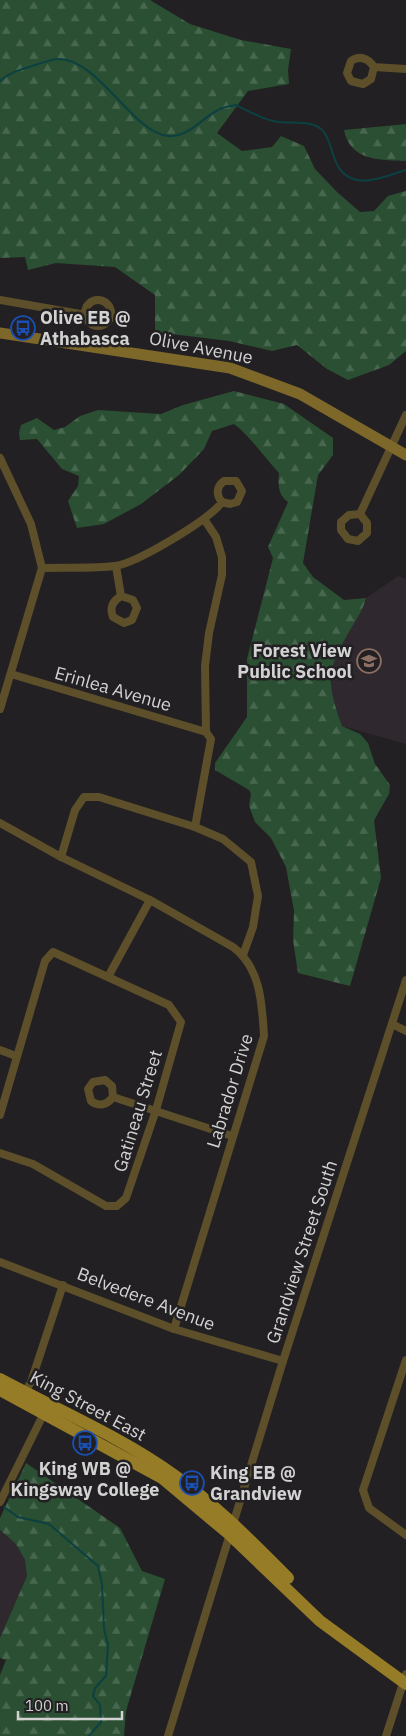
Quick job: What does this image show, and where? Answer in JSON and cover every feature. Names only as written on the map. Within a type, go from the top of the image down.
[{"type":"main road","name":"Olive Avenue","points":[[0,333],[230,368],[300,394],[406,456]]},
{"type":"main road","name":"King Street East","points":[[0,1379],[22,1397]]},
{"type":"main road","name":"King Street East","points":[[0,1390],[22,1397],[46,1409],[162,1478],[231,1529],[324,1613],[333,1628],[405,1680]]},
{"type":"street","points":[[374,67],[406,68]]},
{"type":"street","points":[[0,300],[86,315]]},
{"type":"street","points":[[360,514],[406,415]]},
{"type":"street","points":[[0,458],[31,524],[42,568],[0,710]]},
{"type":"street","points":[[42,568],[116,566],[146,554],[204,519],[222,502]]},
{"type":"street","points":[[195,827],[211,739],[206,732],[204,666],[222,575],[222,557],[216,537],[204,519]]},
{"type":"street","points":[[116,566],[121,596]]},
{"type":"street","name":"Erinlea Avenue","points":[[11,674],[206,732]]},
{"type":"street","points":[[0,823],[61,857],[150,900],[243,955],[253,927],[258,896],[251,862],[223,839],[195,827],[99,796],[84,796],[75,810],[61,857]]},
{"type":"street","points":[[0,1115],[45,961],[53,952],[108,977],[150,900]]},
{"type":"street","name":"Labrador Drive","points":[[174,1329],[264,1036],[259,990],[252,966],[243,955]]},
{"type":"street","name":"Gatineau Street","points":[[0,1153],[33,1164],[106,1206],[117,1206],[126,1198],[156,1110],[181,1022],[169,1005],[108,977]]},
{"type":"street","name":"Grandview Street South","points":[[168,1736],[283,1361],[406,980]]},
{"type":"street","points":[[392,1024],[406,1031]]},
{"type":"street","points":[[0,1050],[16,1056]]},
{"type":"street","points":[[113,1097],[232,1136]]},
{"type":"street","name":"Belvedere Avenue","points":[[0,1262],[63,1284],[174,1329],[283,1361]]},
{"type":"street","points":[[22,1397],[31,1382],[63,1284]]},
{"type":"street","points":[[406,1360],[364,1490],[369,1508],[406,1535]]},
{"type":"street","points":[[0,1502],[46,1409]]},
{"type":"street","points":[[386,1736],[405,1680]]},
{"type":"shaded area","name":"Forest View Public School","points":[[398,576],[406,579],[406,744],[342,726],[331,693],[330,668],[335,655],[363,608],[366,598]]},
{"type":"shaded area","points":[[0,1530],[16,1544],[25,1560],[27,1576],[0,1638]]},
{"type":"green space","points":[[0,0],[150,0],[190,24],[241,40],[291,49],[288,70],[289,84],[248,91],[217,133],[242,151],[272,147],[281,136],[304,146],[315,169],[360,212],[374,211],[388,196],[406,191],[406,351],[389,365],[348,380],[327,369],[297,345],[272,351],[229,341],[155,332],[155,295],[115,267],[56,263],[28,270],[25,257],[0,258]]},
{"type":"green space","points":[[406,124],[406,161],[377,159],[359,153],[347,140],[344,130]]},
{"type":"green space","points":[[234,391],[284,404],[333,438],[333,455],[318,475],[303,563],[313,577],[344,600],[366,598],[361,612],[341,646],[332,668],[331,688],[342,726],[360,734],[368,743],[375,764],[390,785],[389,794],[374,820],[381,878],[350,986],[298,973],[293,940],[294,911],[286,867],[271,838],[255,822],[249,806],[251,794],[249,790],[215,770],[215,763],[247,717],[247,659],[273,558],[268,547],[288,502],[282,496],[279,489],[279,473],[252,441],[234,424],[212,431],[204,449],[179,475],[141,504],[104,524],[77,528],[68,501],[78,486],[79,476],[62,469],[37,439],[20,440],[21,425],[37,418],[54,430],[65,427],[80,416],[98,410],[161,414],[183,405]]},
{"type":"green space","points":[[26,1463],[120,1528],[142,1571],[165,1579],[126,1711],[124,1736],[0,1736],[0,1675],[6,1660],[0,1658],[0,1638],[27,1576],[25,1560],[16,1544],[0,1530],[0,1518]]},
{"type":"waterway","points":[[0,81],[13,73],[52,60],[72,62],[87,70],[141,122],[155,132],[168,136],[182,134],[195,127],[212,113],[225,107],[236,105],[268,119],[279,122],[310,124],[321,129],[330,144],[340,170],[347,176],[357,180],[375,179],[406,170]]},
{"type":"waterway","points":[[4,1507],[18,1517],[49,1524],[98,1566],[102,1584],[104,1629],[108,1645],[106,1676],[95,1688],[93,1696],[100,1705],[101,1722],[89,1736]]},
{"type":"place","name":"Olive EB @ Athabasca","points":[[23,328]]},
{"type":"place","name":"Forest View Public School","points":[[369,661]]},
{"type":"place","name":"King WB @ Kingsway College","points":[[85,1443]]},
{"type":"place","name":"King EB @ Grandview","points":[[192,1483]]}]
